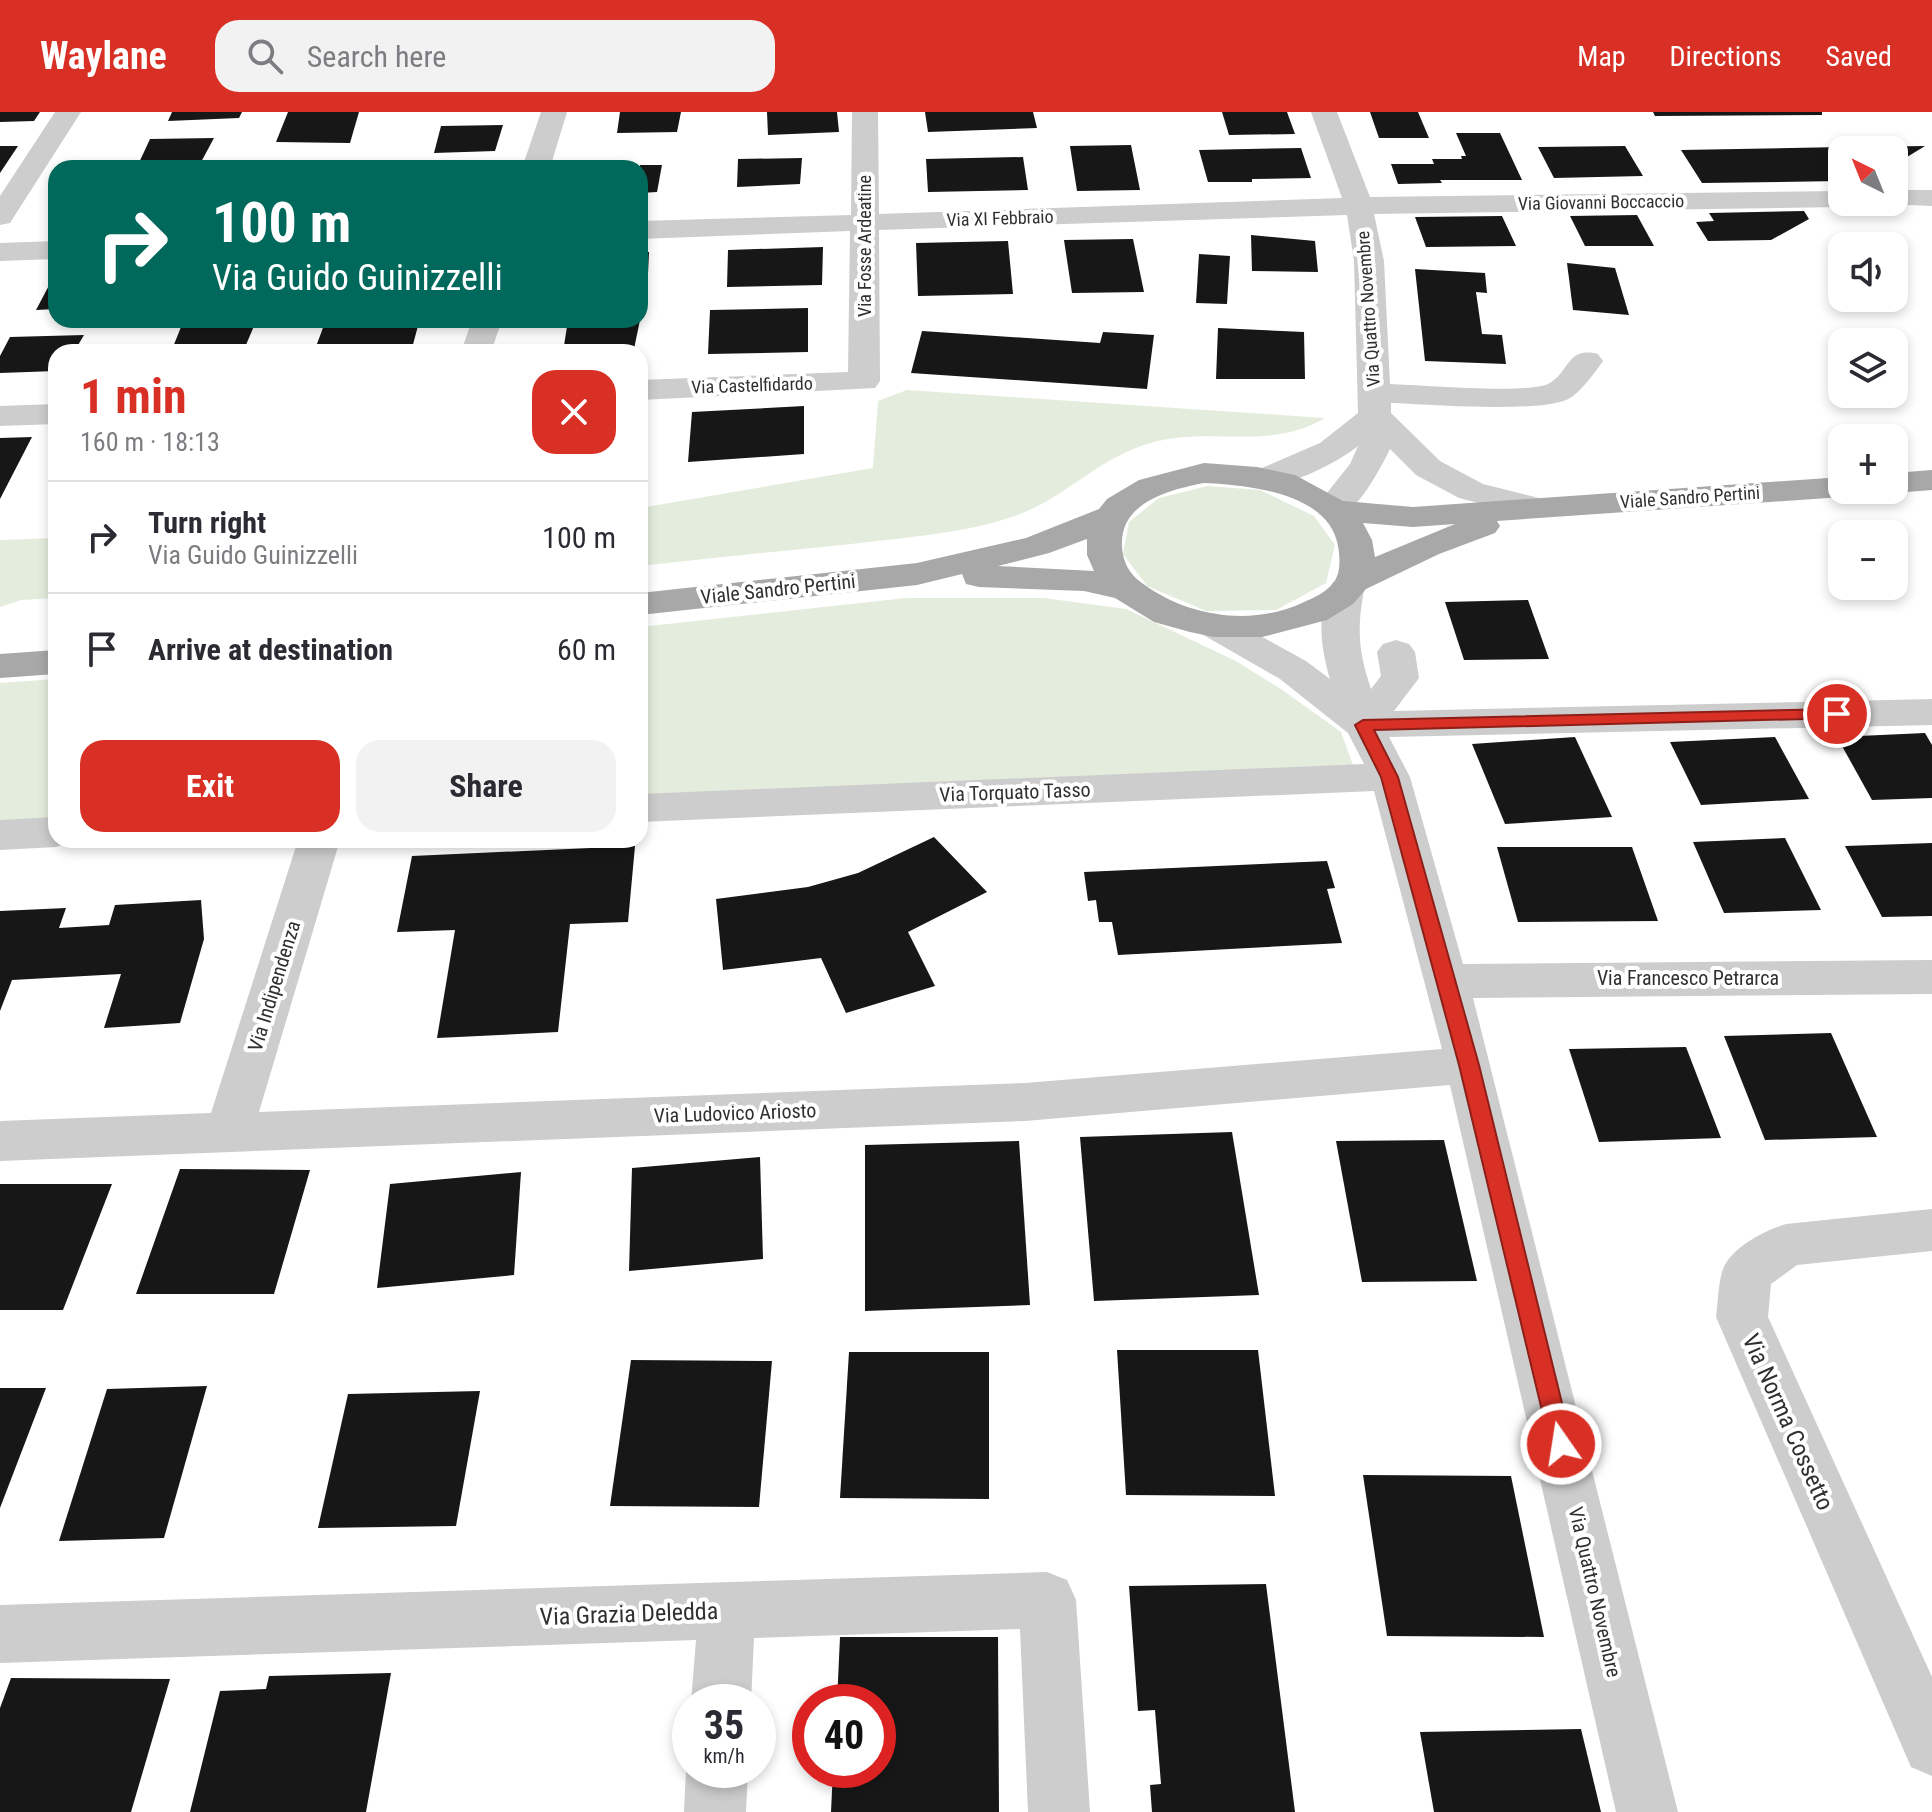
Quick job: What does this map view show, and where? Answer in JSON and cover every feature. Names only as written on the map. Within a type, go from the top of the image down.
[{"type":"main road","name":"Viale Sandro Pertini","points":[[1127,590],[1108,566],[1102,541],[1110,517],[1125,500],[1147,487],[1174,478],[1215,473],[1267,478],[1303,490],[1333,510],[1353,533],[1359,557],[1349,586]]},
{"type":"main road","points":[[1908,482],[1932,480]]},
{"type":"main road","name":"Viale Sandro Pertini","points":[[1333,510],[1413,517],[1828,488]]},
{"type":"main road","name":"Viale Sandro Pertini","points":[[917,574],[1084,580],[1127,590],[1165,612],[1213,625],[1254,627],[1292,621],[1323,608],[1349,586],[1427,547],[1539,508]]},
{"type":"main road","name":"Viale Sandro Pertini","points":[[648,603],[917,574],[1037,546],[1110,517]]},
{"type":"main road","points":[[0,666],[48,663]]},
{"type":"street","points":[[0,217],[68,112]]},
{"type":"street","points":[[539,160],[554,112]]},
{"type":"street","name":"Via Fosse Ardeatine","points":[[864,381],[865,112]]},
{"type":"street","name":"Via Quattro Novembre","points":[[1324,112],[1359,206],[1369,261],[1375,405],[1374,448],[1365,467],[1333,510]]},
{"type":"street","points":[[1908,198],[1932,198]]},
{"type":"street","name":"Via Giovanni Boccaccio","points":[[1359,206],[1828,199]]},
{"type":"street","name":"Via XI Febbraio","points":[[648,230],[1359,206]]},
{"type":"street","points":[[0,252],[48,250]]},
{"type":"street","points":[[1267,478],[1332,450],[1375,405],[1513,398],[1558,392],[1587,361]]},
{"type":"street","name":"Via Castelfidardo","points":[[648,390],[864,381]]},
{"type":"street","points":[[1375,405],[1428,468],[1471,491],[1539,508]]},
{"type":"street","points":[[0,416],[48,414]]},
{"type":"street","points":[[1349,586],[1339,627],[1342,658],[1363,725]]},
{"type":"street","points":[[1213,625],[1293,670],[1363,725],[1932,712]]},
{"type":"street","points":[[1363,725],[1400,678],[1396,652]]},
{"type":"street","name":"Via Quattro Novembre","points":[[1363,725],[1390,777],[1469,1065],[1647,1812]]},
{"type":"street","name":"Via Torquato Tasso","points":[[648,808],[1390,777]]},
{"type":"street","points":[[0,835],[48,832]]},
{"type":"street","name":"Via Indipendenza","points":[[229,1132],[317,848]]},
{"type":"street","name":"Via Francesco Petrarca","points":[[1445,981],[1932,977]]},
{"type":"street","name":"Via Ludovico Ariosto","points":[[0,1141],[1025,1102],[1469,1065]]},
{"type":"street","name":"Via Norma Cossetto","points":[[1932,1230],[1786,1245],[1747,1273],[1742,1317],[1932,1746]]},
{"type":"street","name":"Via Grazia Deledda","points":[[0,1634],[1047,1600],[1059,1812]]},
{"type":"street","points":[[722,1684],[727,1610]]},
{"type":"street","points":[[715,1812],[716,1788]]},
{"type":"green space","points":[[907,390],[1325,418],[1282,434],[1193,437],[1147,444],[1114,458],[1041,505],[986,525],[894,539],[648,565],[648,507],[873,468],[878,401]]},
{"type":"green space","points":[[1208,486],[1260,490],[1314,516],[1335,545],[1326,583],[1276,610],[1206,611],[1147,586],[1123,554],[1129,522],[1159,498]]},
{"type":"green space","points":[[48,538],[48,598],[21,600],[0,607],[0,540]]},
{"type":"green space","points":[[906,598],[1044,598],[1126,609],[1236,661],[1281,689],[1341,732],[1353,765],[648,796],[648,626]]},
{"type":"green space","points":[[48,680],[48,822],[0,825],[0,683]]},
{"type":"building","points":[[0,112],[40,112],[34,121],[0,122]]},
{"type":"building","points":[[172,112],[242,112],[239,118],[168,121]]},
{"type":"building","points":[[288,112],[359,112],[350,143],[276,142]]},
{"type":"building","points":[[620,112],[681,112],[677,132],[617,133]]},
{"type":"building","points":[[767,112],[837,112],[839,132],[768,135]]},
{"type":"building","points":[[925,112],[1033,112],[1037,128],[928,132]]},
{"type":"building","points":[[1222,112],[1287,112],[1295,134],[1229,135]]},
{"type":"building","points":[[1370,112],[1418,112],[1429,138],[1379,138]]},
{"type":"building","points":[[1653,112],[1822,112],[1822,115],[1655,116]]},
{"type":"building","points":[[503,125],[495,151],[434,153],[441,126]]},
{"type":"building","points":[[1456,133],[1500,133],[1522,180],[1440,180],[1442,183],[1398,184],[1391,164],[1434,164],[1432,159],[1462,159],[1461,156],[1466,156]]},
{"type":"building","points":[[214,138],[202,160],[140,160],[150,139]]},
{"type":"building","points":[[1131,145],[1140,190],[1077,191],[1070,146]]},
{"type":"building","points":[[0,146],[18,146],[0,173]]},
{"type":"building","points":[[1625,146],[1643,176],[1554,178],[1538,147]]},
{"type":"building","points":[[1908,146],[1925,146],[1908,156]]},
{"type":"building","points":[[1828,147],[1828,181],[1702,183],[1681,150]]},
{"type":"building","points":[[1301,148],[1311,178],[1252,179],[1252,182],[1208,182],[1199,150]]},
{"type":"building","points":[[1023,157],[1028,190],[928,192],[926,159]]},
{"type":"building","points":[[802,158],[800,184],[737,187],[738,159]]},
{"type":"building","points":[[648,165],[662,165],[657,192],[648,193]]},
{"type":"building","points":[[1804,211],[1809,219],[1771,240],[1708,241],[1696,222],[1714,221],[1709,213]]},
{"type":"building","points":[[1637,215],[1654,246],[1585,246],[1570,216]]},
{"type":"building","points":[[1502,216],[1516,246],[1426,247],[1415,217]]},
{"type":"building","points":[[1251,235],[1315,241],[1318,272],[1252,271]]},
{"type":"building","points":[[1133,239],[1144,292],[1072,293],[1064,240]]},
{"type":"building","points":[[1008,241],[1013,294],[918,296],[916,243]]},
{"type":"building","points":[[823,247],[822,285],[727,287],[728,250]]},
{"type":"building","points":[[1199,254],[1230,256],[1227,304],[1196,303]]},
{"type":"building","points":[[1567,263],[1615,268],[1629,315],[1573,310]]},
{"type":"building","points":[[1415,269],[1485,273],[1487,293],[1476,292],[1482,334],[1502,335],[1506,364],[1425,361]]},
{"type":"building","points":[[48,287],[48,309],[36,310]]},
{"type":"building","points":[[808,308],[808,352],[708,354],[710,310]]},
{"type":"building","points":[[181,328],[253,328],[246,344],[174,344]]},
{"type":"building","points":[[323,328],[417,328],[413,344],[317,344]]},
{"type":"building","points":[[567,328],[638,328],[635,344],[564,344]]},
{"type":"building","points":[[1218,328],[1304,332],[1305,379],[1216,379]]},
{"type":"building","points":[[922,331],[1100,343],[1103,332],[1154,335],[1147,389],[911,373]]},
{"type":"building","points":[[84,335],[79,344],[48,344],[48,371],[0,373],[0,356],[10,337]]},
{"type":"building","points":[[804,406],[804,454],[688,462],[692,412]]},
{"type":"building","points":[[32,437],[0,499],[0,438]]},
{"type":"building","points":[[1528,600],[1549,659],[1464,660],[1445,602]]},
{"type":"building","points":[[1925,733],[1932,745],[1932,798],[1872,800],[1837,737]]},
{"type":"building","points":[[1575,737],[1612,817],[1505,824],[1472,744]]},
{"type":"building","points":[[1775,737],[1809,799],[1701,805],[1670,742]]},
{"type":"building","points":[[934,837],[987,892],[908,932],[935,986],[846,1013],[821,958],[723,970],[716,899],[808,887],[858,873]]},
{"type":"building","points":[[1785,838],[1821,910],[1724,913],[1693,842]]},
{"type":"building","points":[[1932,843],[1932,916],[1882,917],[1845,846]]},
{"type":"building","points":[[1497,847],[1632,847],[1658,921],[1518,922]]},
{"type":"building","points":[[635,848],[628,922],[570,924],[558,1032],[437,1038],[455,930],[397,932],[412,856]]},
{"type":"building","points":[[1327,861],[1335,888],[1327,889],[1342,943],[1118,955],[1112,922],[1099,922],[1096,900],[1088,901],[1084,872]]},
{"type":"building","points":[[201,900],[204,939],[180,1023],[104,1028],[121,974],[12,980],[0,1011],[0,911],[66,908],[59,928],[109,925],[115,905]]},
{"type":"building","points":[[1831,1033],[1877,1137],[1765,1140],[1724,1036]]},
{"type":"building","points":[[1686,1047],[1721,1138],[1599,1142],[1569,1049]]},
{"type":"building","points":[[1232,1132],[1259,1295],[1094,1301],[1080,1137]]},
{"type":"building","points":[[1444,1140],[1477,1281],[1362,1282],[1336,1141]]},
{"type":"building","points":[[1019,1141],[1030,1305],[865,1311],[865,1145]]},
{"type":"building","points":[[760,1157],[763,1259],[629,1271],[632,1168]]},
{"type":"building","points":[[180,1169],[310,1170],[274,1294],[136,1294]]},
{"type":"building","points":[[521,1172],[514,1275],[377,1288],[390,1184]]},
{"type":"building","points":[[0,1184],[112,1184],[63,1310],[0,1310]]},
{"type":"building","points":[[1117,1350],[1258,1350],[1275,1496],[1126,1495]]},
{"type":"building","points":[[849,1352],[989,1352],[989,1499],[840,1498]]},
{"type":"building","points":[[631,1360],[772,1361],[759,1507],[610,1506]]},
{"type":"building","points":[[207,1386],[164,1538],[59,1541],[107,1389]]},
{"type":"building","points":[[0,1388],[46,1388],[0,1508]]},
{"type":"building","points":[[480,1391],[456,1526],[318,1528],[348,1394]]},
{"type":"building","points":[[1363,1475],[1511,1476],[1544,1637],[1387,1636]]},
{"type":"building","points":[[1266,1584],[1295,1812],[1152,1812],[1150,1785],[1161,1784],[1155,1710],[1138,1711],[1129,1586]]},
{"type":"building","points":[[840,1637],[998,1637],[999,1812],[831,1812],[832,1788],[896,1788],[896,1684],[838,1684]]},
{"type":"building","points":[[391,1673],[366,1812],[190,1812],[220,1691],[266,1689],[269,1676]]},
{"type":"building","points":[[11,1678],[170,1679],[131,1812],[0,1812],[0,1708]]},
{"type":"building","points":[[1581,1729],[1601,1812],[1434,1812],[1420,1732]]},
{"type":"route","points":[[1561,1444],[1469,1065],[1390,777],[1363,725],[1837,714]]}]
